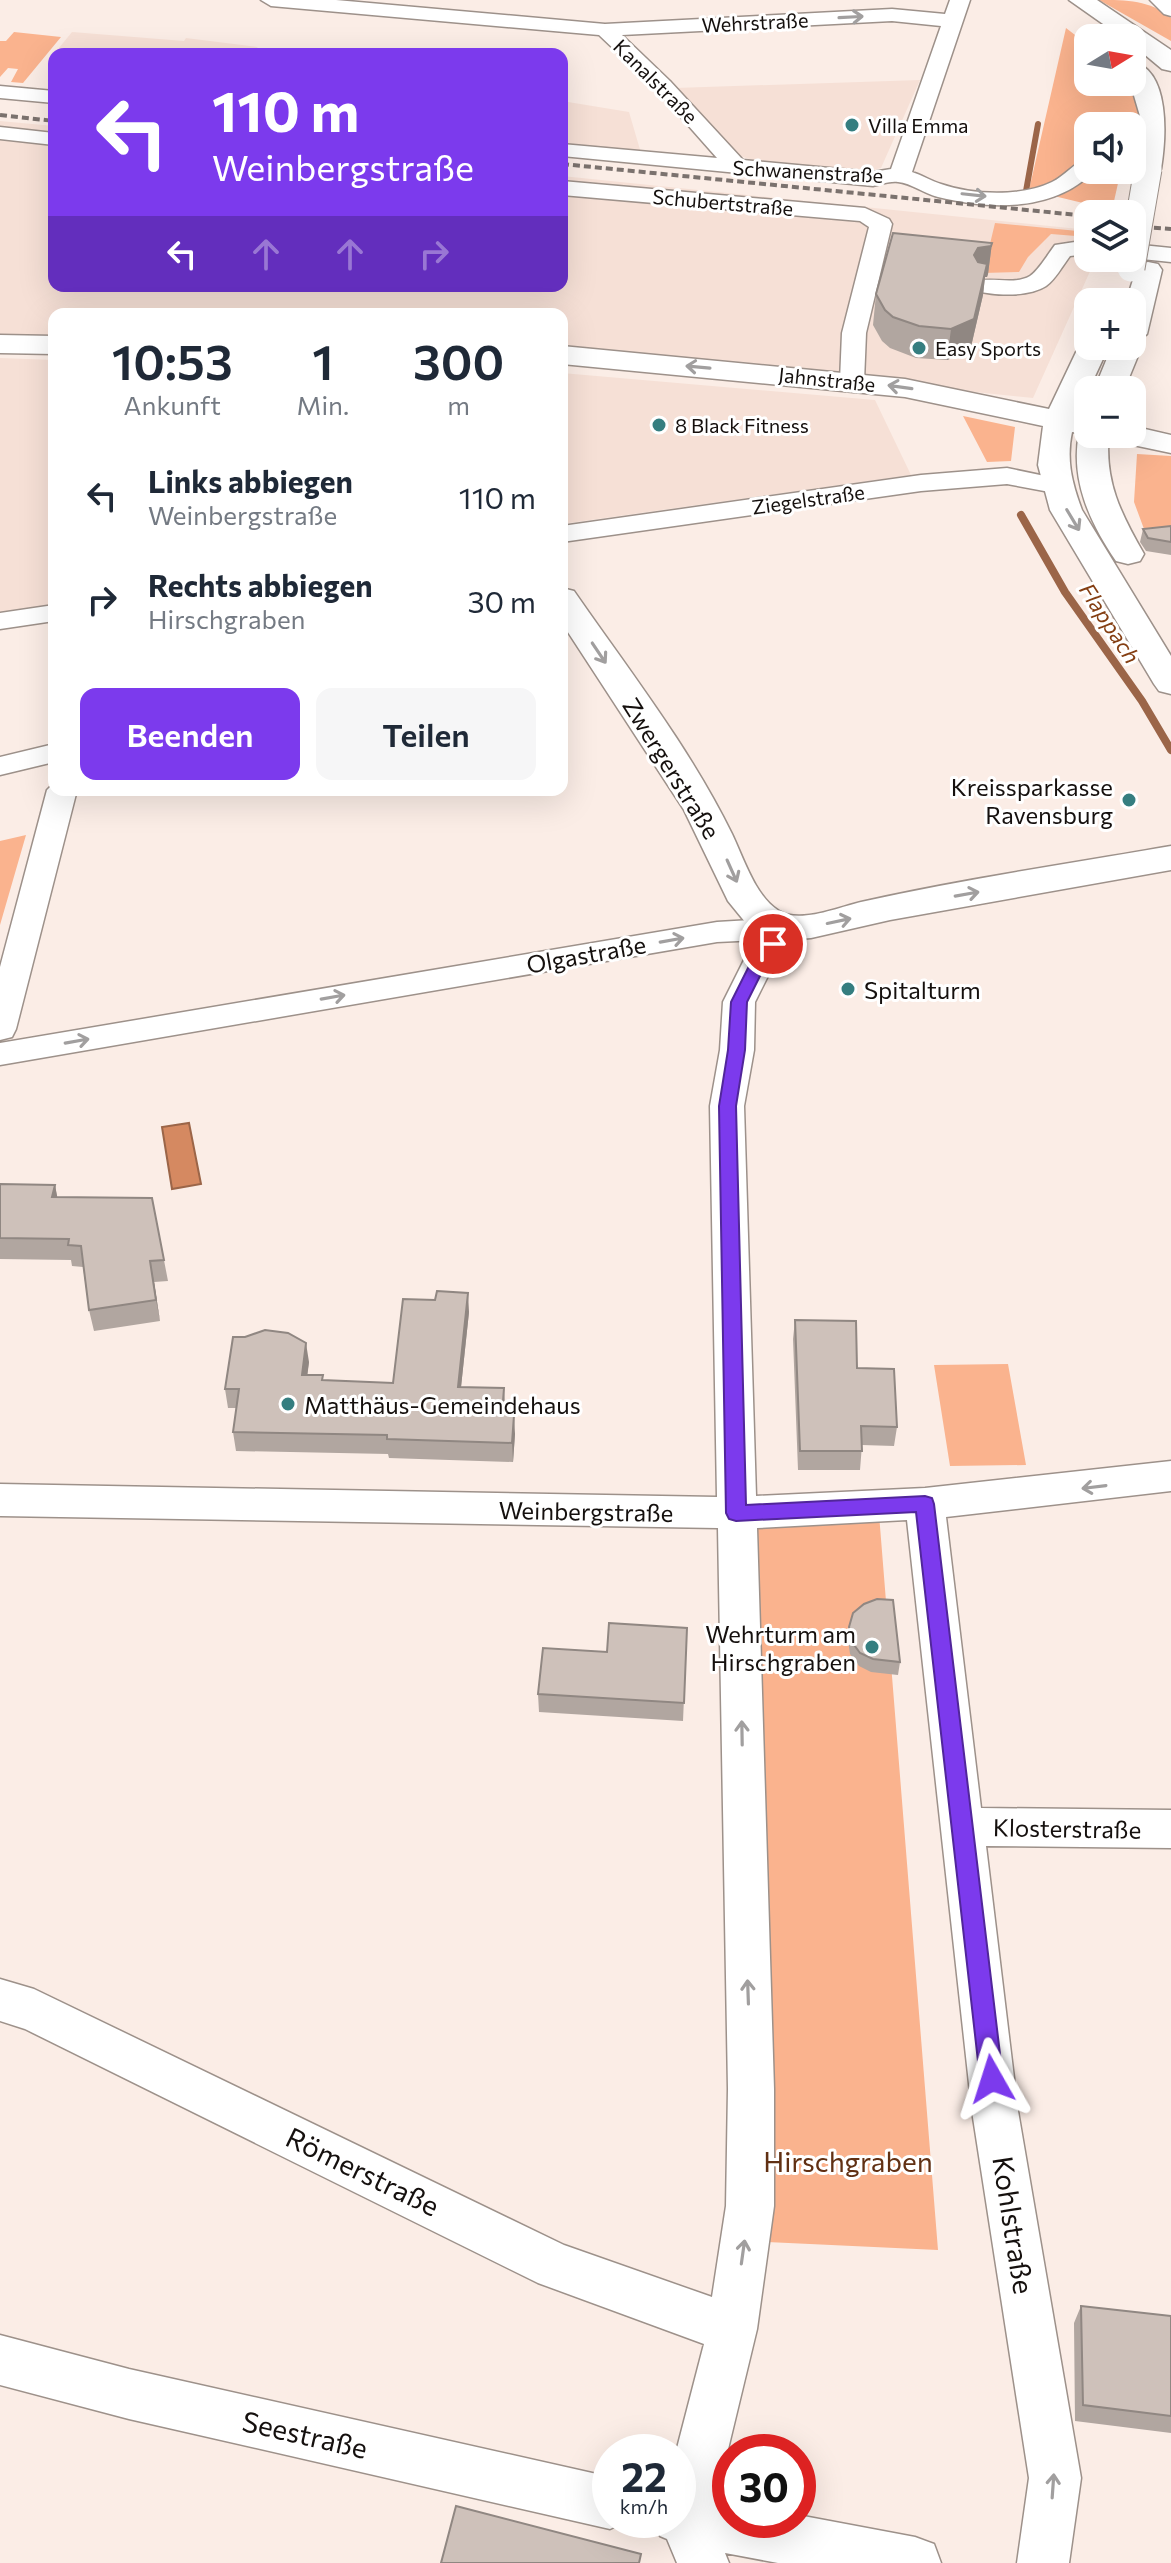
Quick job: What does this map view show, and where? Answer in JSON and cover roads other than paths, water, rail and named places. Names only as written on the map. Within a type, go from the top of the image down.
[{"type":"main road","points":[[1071,7],[1085,24]]},
{"type":"main road","points":[[1071,7],[1151,45],[1171,64]]},
{"type":"main road","points":[[1146,87],[1156,119],[1146,133]]},
{"type":"main road","points":[[1146,156],[1146,261]]},
{"type":"main road","points":[[1126,288],[1138,272]]},
{"type":"main road","points":[[0,344],[48,345]]},
{"type":"main road","name":"Jahnstraße","points":[[568,356],[852,381],[929,392],[1073,422]]},
{"type":"main road","points":[[1090,360],[1073,422],[1053,466],[1055,485],[1066,510],[1171,684]]},
{"type":"main road","points":[[568,364],[632,362]]},
{"type":"main road","points":[[1146,439],[1171,444]]},
{"type":"main road","points":[[1091,448],[1089,459],[1098,503],[1171,627]]},
{"type":"main road","name":"Zwergerstraße","points":[[568,607],[702,810],[741,892],[764,919],[786,928]]},
{"type":"main road","name":"Olgastraße","points":[[786,928],[811,926],[890,908],[1171,858]]},
{"type":"street","name":"Kanalstraße","points":[[271,0],[605,30],[663,85],[738,168]]},
{"type":"street","points":[[900,175],[960,0]]},
{"type":"street","points":[[1160,0],[1171,10]]},
{"type":"street","name":"Wehrstraße","points":[[605,30],[892,15],[953,21]]},
{"type":"street","points":[[0,92],[48,96]]},
{"type":"street","points":[[0,133],[48,138]]},
{"type":"street","name":"Schwanenstraße","points":[[568,151],[873,179],[900,175],[940,191],[1025,198],[1056,191],[1074,180]]},
{"type":"street","name":"Schubertstraße","points":[[568,189],[865,215],[881,224],[877,275],[854,333],[852,381]]},
{"type":"street","points":[[985,286],[1017,287],[1038,281],[1063,250],[1074,249]]},
{"type":"street","name":"Ziegelstraße","points":[[568,533],[921,483],[1007,476],[1055,485]]},
{"type":"street","points":[[0,621],[48,614]]},
{"type":"street","points":[[0,766],[48,754]]},
{"type":"street","points":[[0,1029],[60,796]]},
{"type":"street","points":[[696,2501],[732,2329],[750,2206],[751,2089],[727,1106],[737,1050],[739,1002],[760,960],[786,928]]},
{"type":"street","name":"Olgastraße","points":[[0,1054],[717,932],[786,928]]},
{"type":"street","name":"Weinbergstraße","points":[[0,1500],[736,1513],[925,1504],[1171,1476]]},
{"type":"street","name":"Kohlstraße","points":[[925,1504],[995,2111],[1055,2478],[1043,2563]]},
{"type":"street","name":"Klosterstraße","points":[[963,1827],[1171,1829]]},
{"type":"street","name":"Römerstraße","points":[[0,2000],[34,2010],[555,2266],[732,2329]]},
{"type":"street","name":"Seestraße","points":[[0,2360],[129,2394],[592,2499]]},
{"type":"street","points":[[696,2535],[915,2563]]},
{"type":"waterway","name":"Flappach","points":[[1026,191],[1038,124]]},
{"type":"waterway","name":"Flappach","points":[[1021,515],[1065,592],[1142,701],[1171,750]]},
{"type":"railway","points":[[0,115],[48,120]]},
{"type":"railway","points":[[568,165],[1074,215]]},
{"type":"railway","points":[[1146,227],[1171,229]]},
{"type":"place","name":"Villa Emma","points":[[852,125]]},
{"type":"place","name":"Easy Sports","points":[[919,348]]},
{"type":"place","name":"8 Black Fitness","points":[[659,425]]},
{"type":"place","name":"Kreissparkasse Ravensburg","points":[[1129,800]]},
{"type":"place","name":"Spitalturm","points":[[848,989]]},
{"type":"place","name":"Matthäus-Gemeindehaus","points":[[288,1404]]},
{"type":"place","name":"Wehrturm am Hirschgraben","points":[[872,1647]]},
{"type":"park label","name":"Hirschgraben","points":[[848,2161]]}]
